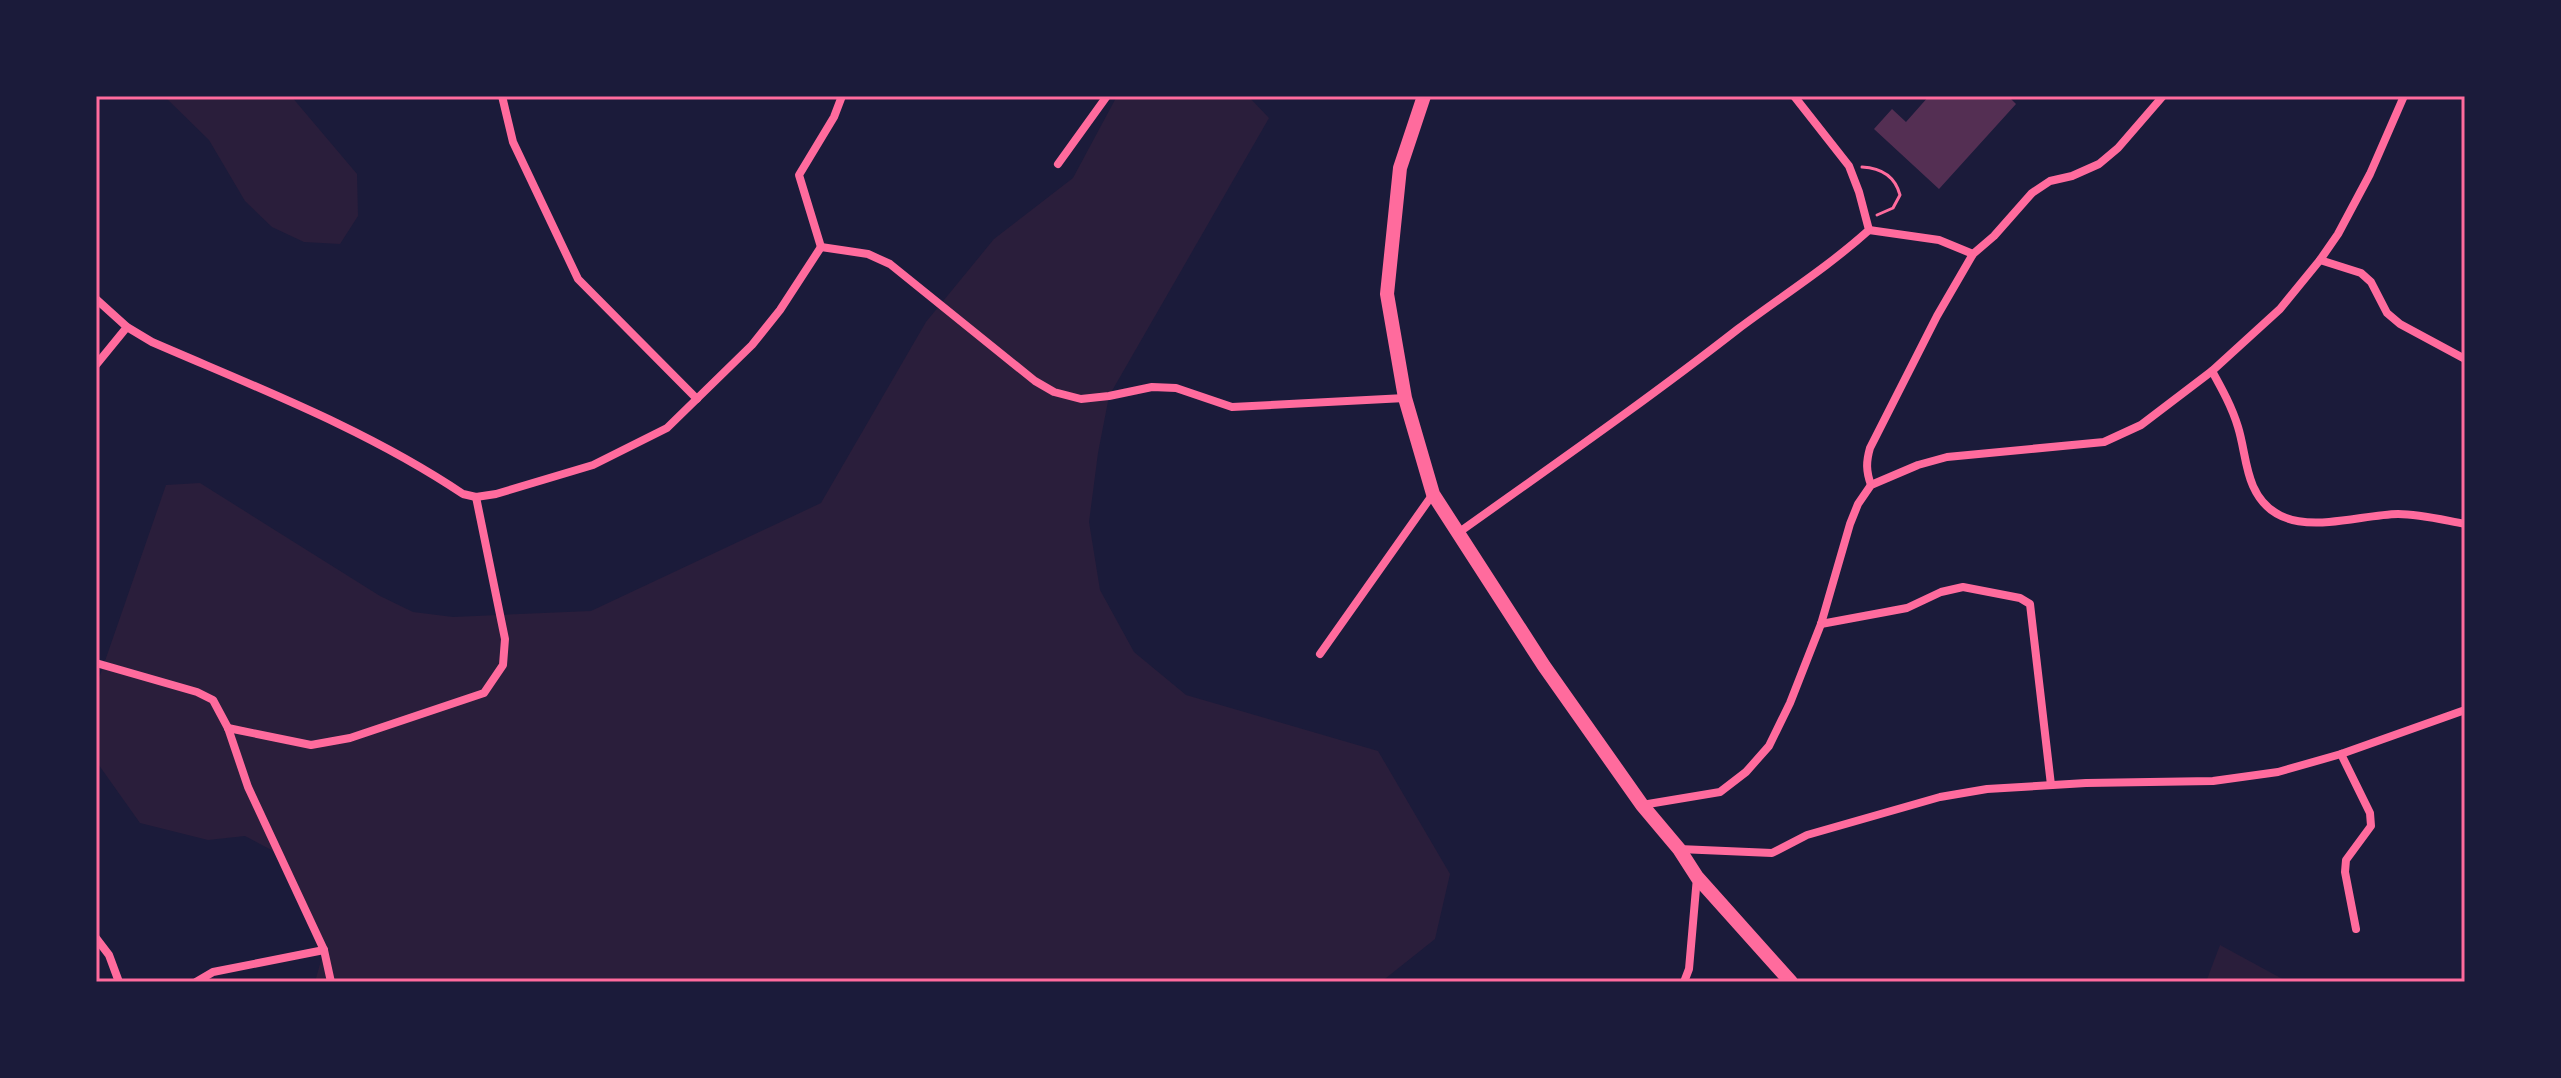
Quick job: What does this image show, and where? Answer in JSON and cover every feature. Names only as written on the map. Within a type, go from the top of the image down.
[{"type":"highway","points":[[1424,96],[1400,168],[1387,294],[1405,398],[1433,494],[1544,666],[1642,805],[1679,849],[1697,877],[1791,982]]},
{"type":"street","points":[[502,96],[513,142],[578,279],[697,399]]},
{"type":"street","points":[[821,247],[799,175],[834,117],[842,96]]},
{"type":"street","points":[[1058,164],[1107,96]]},
{"type":"street","points":[[1794,96],[1849,166],[1869,230]]},
{"type":"street","points":[[1871,485],[1866,461],[1870,448],[1937,316],[1973,254],[1994,236],[2032,193],[2050,181],[2072,176],[2109,156],[2163,96]]},
{"type":"street","points":[[1642,805],[1720,792],[1746,772],[1769,746],[1790,703],[1821,624],[1850,524],[1858,504],[1871,485],[1918,465],[1947,457],[2104,442],[2141,425],[2212,371],[2280,309],[2320,260],[2338,234],[2370,174],[2404,96]]},
{"type":"street","points":[[1869,230],[1939,240],[1973,254]]},
{"type":"street","points":[[1458,533],[1690,368],[1839,257],[1869,230]]},
{"type":"street","points":[[96,299],[127,327],[152,342],[350,428],[463,494],[476,497],[593,465],[667,428],[752,345],[780,310],[821,247]]},
{"type":"street","points":[[821,247],[868,254],[890,264],[1009,363],[1054,392],[1081,399],[1152,387],[1176,388],[1232,407],[1405,398]]},
{"type":"street","points":[[2320,260],[2361,273],[2371,282],[2387,313],[2400,324],[2465,359]]},
{"type":"street","points":[[96,365],[127,327]]},
{"type":"street","points":[[2212,371],[2239,428],[2253,485],[2264,505],[2286,519],[2312,524],[2398,514],[2464,522]]},
{"type":"street","points":[[1320,654],[1433,494]]},
{"type":"street","points":[[228,728],[311,745],[350,738],[484,693],[503,665],[505,639],[476,497]]},
{"type":"street","points":[[1821,624],[1907,608],[1941,592],[1963,587],[2020,598],[2030,604],[2051,785]]},
{"type":"street","points":[[96,663],[213,700],[228,728],[248,787],[324,950],[331,982]]},
{"type":"street","points":[[1679,849],[1772,853],[1807,835],[1940,797],[1987,789],[2224,780],[2278,772],[2341,754],[2465,710]]},
{"type":"street","points":[[2341,754],[2370,813],[2371,826],[2346,860],[2345,872],[2356,929]]},
{"type":"street","points":[[1684,982],[1689,969],[1697,877]]},
{"type":"street","points":[[96,938],[109,955],[119,982]]},
{"type":"street","points":[[196,982],[213,972],[324,950]]},
{"type":"path","points":[[1849,166],[1884,171],[1897,183],[1900,195],[1893,208],[1866,219]]},
{"type":"shaded area","points":[[164,96],[291,96],[357,174],[358,216],[340,244],[304,242],[272,227],[245,201],[209,140]]},
{"type":"shaded area","points":[[1117,96],[1248,96],[1269,118],[1109,396],[1089,522],[1100,590],[1134,652],[1186,695],[1378,751],[1450,874],[1435,939],[1381,982],[315,982],[324,950],[279,854],[245,836],[208,840],[140,823],[96,761],[96,687],[166,485],[200,483],[380,596],[413,612],[453,617],[591,611],[821,503],[926,322],[994,239],[1073,178]]},
{"type":"shaded area","points":[[2220,945],[2288,982],[2206,982]]},
{"type":"building","points":[[1929,96],[2008,96],[2016,104],[1939,189],[1874,129],[1892,109],[1906,122]]}]
